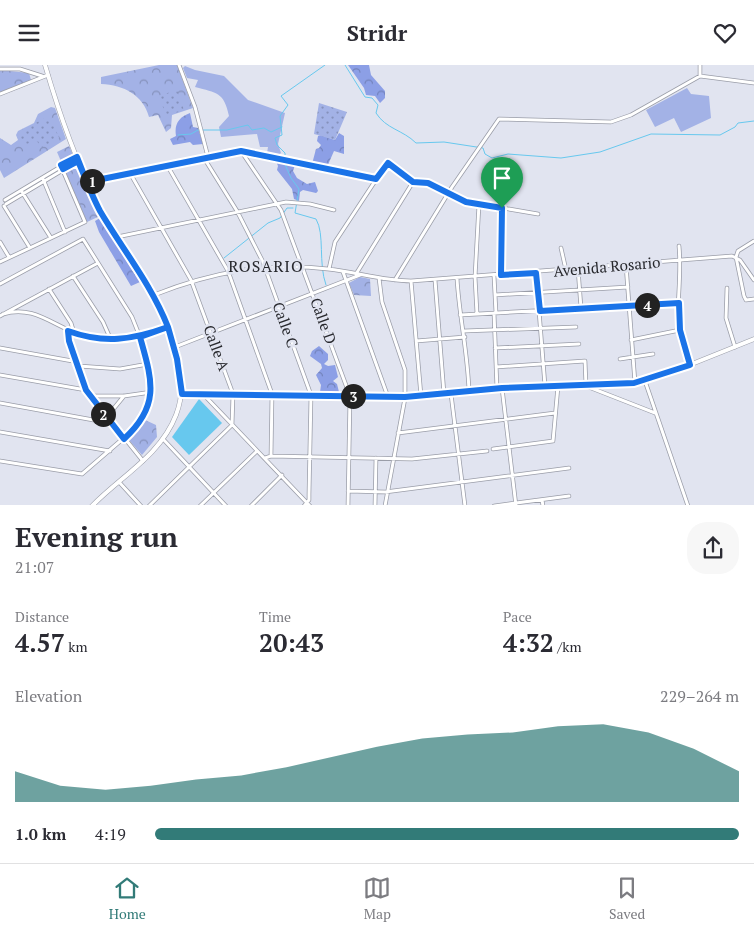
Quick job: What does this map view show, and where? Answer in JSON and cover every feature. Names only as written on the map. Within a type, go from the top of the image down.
[{"type":"main road","points":[[45,65],[45,75],[99,208],[154,295],[168,327],[174,348],[182,394],[176,415],[163,439],[142,461],[92,505]]},
{"type":"main road","points":[[182,394],[233,393],[405,397],[558,385],[586,386],[634,383],[690,365],[754,339]]},
{"type":"street","name":"Calle C","points":[[179,65],[202,133],[206,158],[237,211],[265,267],[278,308],[311,395],[309,504]]},
{"type":"street","points":[[700,65],[700,76]]},
{"type":"street","points":[[0,69],[20,69],[45,75]]},
{"type":"street","points":[[32,72],[32,81]]},
{"type":"street","points":[[0,94],[45,75]]},
{"type":"street","points":[[395,281],[448,193],[496,121],[506,117],[592,123],[615,122],[700,76],[754,83]]},
{"type":"street","points":[[87,182],[241,151],[376,179]]},
{"type":"street","name":"Calle D","points":[[241,151],[281,210],[304,267],[350,396],[348,505]]},
{"type":"street","points":[[4,204],[42,179],[78,159]]},
{"type":"street","points":[[329,269],[335,243],[387,163],[413,182],[428,183],[462,201],[538,214]]},
{"type":"street","points":[[167,165],[228,271],[272,394],[271,456]]},
{"type":"street","points":[[0,261],[85,222],[62,167]]},
{"type":"street","name":"Calle A","points":[[130,173],[191,280],[233,393],[232,425]]},
{"type":"street","points":[[42,179],[64,232]]},
{"type":"street","points":[[356,274],[413,182]]},
{"type":"street","points":[[22,192],[51,238]]},
{"type":"street","points":[[0,199],[30,248]]},
{"type":"street","points":[[117,237],[275,203],[297,203],[334,210]]},
{"type":"street","points":[[477,314],[475,277],[479,204]]},
{"type":"street","points":[[501,275],[502,208]]},
{"type":"street","points":[[0,283],[83,239],[124,303],[140,337],[148,364],[152,392],[151,400],[142,418],[124,439],[80,475],[0,461]]},
{"type":"street","points":[[754,241],[738,251],[736,257],[745,298],[754,299]]},
{"type":"street","points":[[0,242],[9,257]]},
{"type":"street","points":[[679,246],[680,330],[690,365]]},
{"type":"street","points":[[560,248],[566,270]]},
{"type":"street","points":[[736,257],[754,280]]},
{"type":"street","name":"Avenida Rosario","points":[[154,295],[191,280],[228,271],[265,267],[329,269],[395,281],[411,281],[736,257]]},
{"type":"street","points":[[2,315],[98,263]]},
{"type":"street","points":[[626,265],[634,383]]},
{"type":"street","points":[[578,269],[581,309]]},
{"type":"street","points":[[343,271],[388,397]]},
{"type":"street","points":[[536,273],[545,386]]},
{"type":"street","points":[[174,348],[361,275]]},
{"type":"street","points":[[494,275],[496,367],[506,420],[516,504]]},
{"type":"street","points":[[73,276],[103,323],[111,340]]},
{"type":"street","points":[[379,278],[382,302],[405,370],[405,397],[385,505]]},
{"type":"street","points":[[457,278],[460,315],[465,337],[469,392]]},
{"type":"street","points":[[435,280],[444,395]]},
{"type":"street","points":[[411,281],[421,396]]},
{"type":"street","points":[[495,295],[628,287]]},
{"type":"street","points":[[727,288],[726,319],[735,347]]},
{"type":"street","points":[[49,289],[71,323],[74,333]]},
{"type":"street","points":[[460,315],[679,303]]},
{"type":"street","points":[[2,315],[18,311],[32,312],[68,331],[111,340],[140,337],[168,327]]},
{"type":"street","points":[[464,331],[576,327]]},
{"type":"street","points":[[631,340],[680,330]]},
{"type":"street","points":[[68,331],[69,341],[86,390],[106,418],[142,461]]},
{"type":"street","points":[[416,341],[465,337]]},
{"type":"street","points":[[496,348],[579,344]]},
{"type":"street","points":[[0,348],[78,364],[120,369],[148,364]]},
{"type":"street","points":[[620,359],[653,354]]},
{"type":"street","points":[[496,367],[586,361],[586,386],[656,413]]},
{"type":"street","points":[[0,375],[86,390]]},
{"type":"street","points":[[645,381],[688,505]]},
{"type":"street","points":[[494,449],[554,441],[558,385]]},
{"type":"street","points":[[90,396],[124,396],[152,392]]},
{"type":"street","points":[[202,394],[309,504]]},
{"type":"street","points":[[451,394],[465,505]]},
{"type":"street","points":[[106,418],[124,396]]},
{"type":"street","points":[[0,403],[111,423]]},
{"type":"street","points":[[398,433],[555,413]]},
{"type":"street","points":[[149,505],[232,425]]},
{"type":"street","points":[[0,432],[110,451]]},
{"type":"street","points":[[163,439],[226,505]]},
{"type":"street","points":[[200,505],[257,451]]},
{"type":"street","points":[[265,458],[271,456],[416,459],[487,451]]},
{"type":"street","points":[[375,505],[376,458]]},
{"type":"street","points":[[348,491],[387,492],[569,468]]},
{"type":"street","points":[[251,505],[282,475]]},
{"type":"street","points":[[118,481],[140,505]]},
{"type":"street","points":[[494,505],[516,504],[569,496]]},
{"type":"street","points":[[542,500],[543,505]]},
{"type":"street","points":[[304,505],[309,504]]},
{"type":"green space","points":[[159,65],[177,65],[193,108],[172,115],[171,128],[166,132],[158,115],[149,117],[146,109],[137,97],[117,86],[101,84],[101,77]]},
{"type":"green space","points":[[348,65],[369,65],[371,75],[385,91],[385,98],[380,103],[375,96],[366,95],[364,88]]},
{"type":"green space","points":[[185,66],[224,76],[248,100],[285,113],[278,144],[281,153],[277,156],[267,153],[268,147],[260,147],[257,134],[221,137],[219,127],[229,116],[225,102],[214,92],[195,87],[198,80],[187,78],[183,68]]},
{"type":"green space","points":[[0,70],[29,73],[31,80],[0,92]]},
{"type":"green space","points":[[687,88],[691,94],[709,96],[711,118],[681,132],[674,118],[655,127],[646,110]]},
{"type":"green space","points":[[177,90],[184,110],[167,116],[158,96]]},
{"type":"green space","points":[[319,103],[347,112],[335,140],[314,134]]},
{"type":"green space","points":[[51,107],[55,108],[66,139],[4,178],[0,170],[0,138],[11,145],[18,140],[16,135],[18,131],[34,123],[38,114]]},
{"type":"green space","points":[[190,113],[193,127],[198,128],[203,144],[193,145],[190,142],[173,145],[170,139],[176,136],[178,121]]},
{"type":"green space","points":[[50,115],[59,138],[41,148],[37,141],[23,145],[17,137],[21,131]]},
{"type":"green space","points":[[339,133],[344,136],[344,154],[334,151],[327,167],[312,164],[316,149],[321,145],[317,141],[318,136],[321,135],[335,140]]},
{"type":"green space","points":[[69,146],[100,216],[87,222],[57,152]]},
{"type":"green space","points":[[276,161],[295,165],[293,171],[297,178],[307,184],[315,182],[318,191],[316,193],[303,190],[300,192],[299,201],[294,199],[292,189],[277,170]]},
{"type":"green space","points":[[100,218],[140,282],[131,286],[99,232],[95,221]]},
{"type":"green space","points":[[360,277],[370,279],[371,296],[354,295],[349,283]]},
{"type":"green space","points":[[319,346],[328,354],[328,360],[324,364],[328,366],[335,365],[338,377],[333,381],[337,384],[339,392],[320,392],[321,385],[316,375],[322,368],[321,364],[310,356],[312,351]]},
{"type":"green space","points":[[143,419],[156,425],[157,437],[142,455],[128,439]]},
{"type":"shaded area","points":[[199,399],[222,423],[189,455],[172,437]]},
{"type":"waterway","points":[[285,158],[285,153],[277,145],[275,138],[282,135],[280,116],[288,105],[281,96],[325,65]]},
{"type":"waterway","points":[[345,65],[365,97],[372,98],[378,105],[376,113],[380,118],[416,143],[444,142],[483,148],[485,154],[492,158],[508,154],[561,158],[600,152],[651,134],[720,135],[735,127],[738,123],[754,121]]},
{"type":"waterway","points":[[178,135],[191,134],[198,130],[227,130],[248,125],[252,130],[264,128],[271,132],[282,127]]},
{"type":"waterway","points":[[284,162],[291,178],[299,189],[295,213],[316,219],[319,225],[322,268],[326,285]]},
{"type":"waterway","points":[[224,258],[268,223],[280,218],[287,208],[293,208]]},
{"type":"district","name":"ROSARIO","points":[[266,266]]},
{"type":"route","points":[[502,208],[462,201],[428,183],[413,182],[388,163],[376,179],[241,151],[87,182],[78,161],[63,169],[61,165],[77,157],[87,182],[99,208],[140,271],[158,303],[168,327],[140,337],[148,364],[152,395],[147,410],[138,424],[124,439],[86,390],[76,356],[67,337],[68,331],[91,338],[111,340],[140,337],[168,327],[177,359],[182,394],[405,397],[502,388],[558,385],[597,386],[634,383],[690,365],[680,330],[679,303],[540,311],[536,273],[501,275],[502,208]]}]
